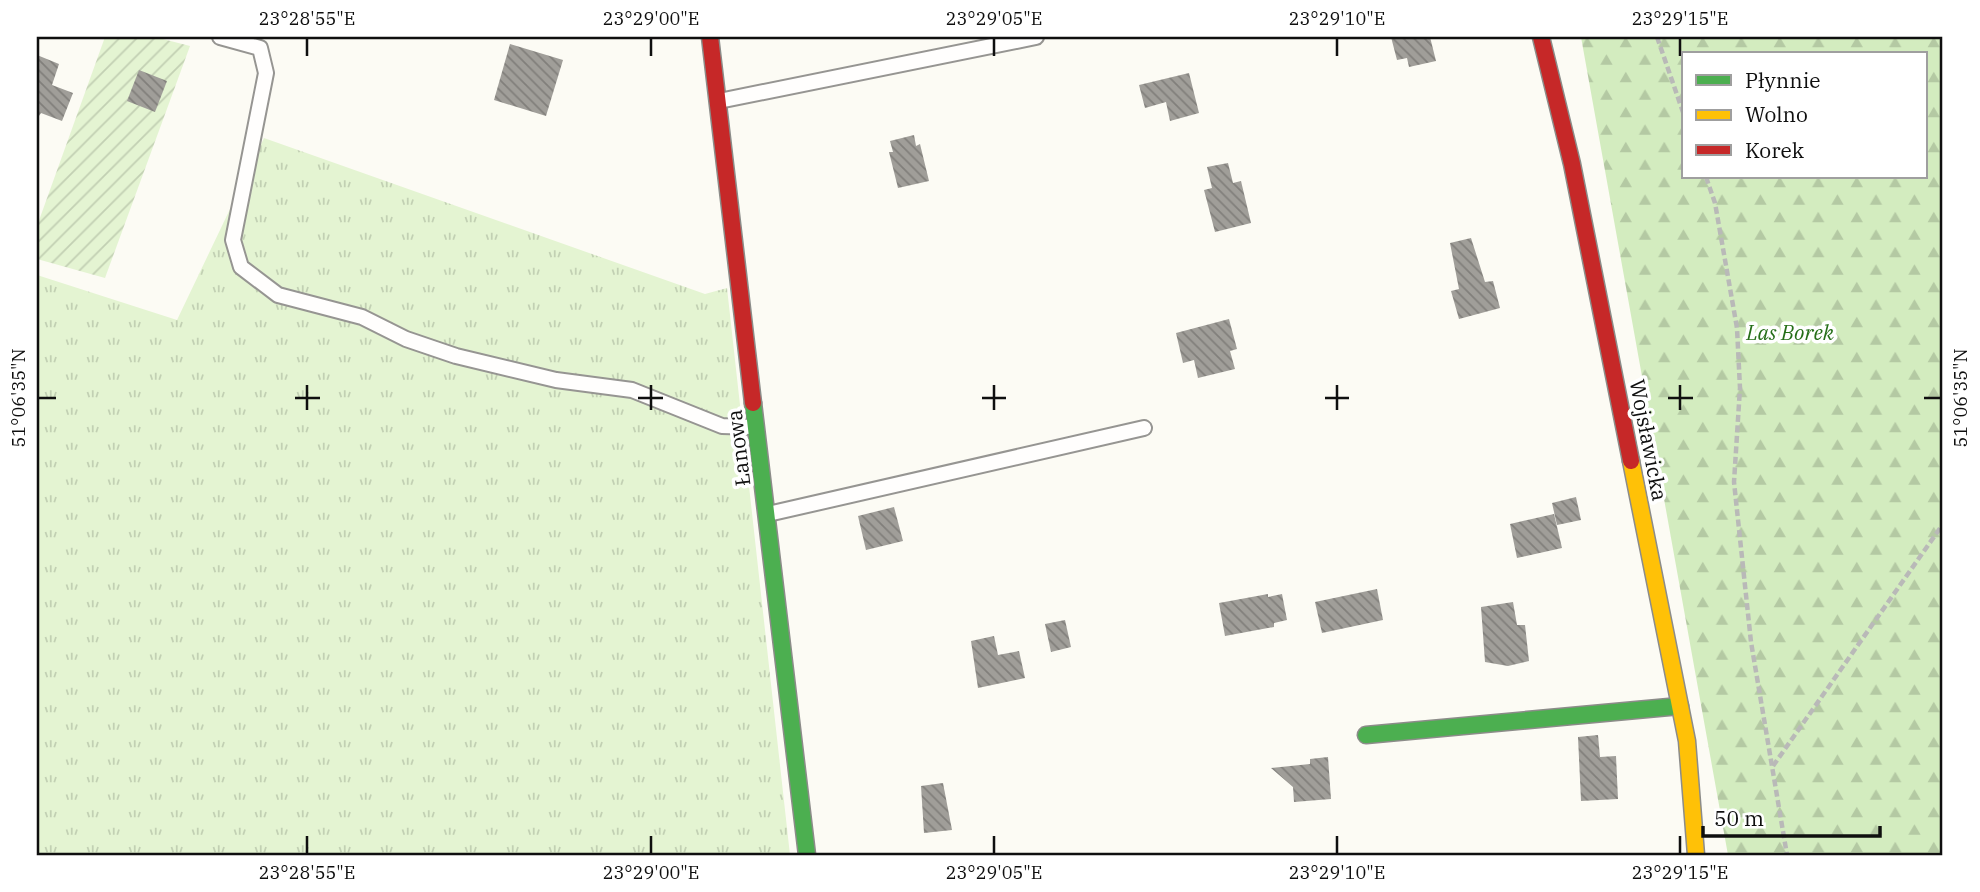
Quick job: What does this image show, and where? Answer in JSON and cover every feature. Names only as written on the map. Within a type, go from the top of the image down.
[{"type":"street","name":"Łanowa","points":[[710,37],[807,855]]},
{"type":"street","name":"Wojsławicka","points":[[1541,37],[1572,164],[1687,741],[1696,855]]},
{"type":"street","points":[[1366,735],[1680,706]]},
{"type":"lane","points":[[220,37],[260,48],[266,73],[233,240],[241,267],[278,295],[362,317],[406,339],[456,356],[556,380],[632,390],[722,426],[756,427]]},
{"type":"lane","points":[[718,101],[1036,37]]},
{"type":"lane","points":[[766,514],[1144,428]]},
{"type":"path","points":[[1657,37],[1682,109]]},
{"type":"path","points":[[1706,178],[1715,203],[1737,328],[1740,387],[1734,482],[1751,642],[1787,855]]},
{"type":"path","points":[[1772,767],[1943,524]]},
{"type":"green space","points":[[105,37],[155,37],[190,46],[105,278],[37,259],[37,226]]},
{"type":"green space","name":"Las Borek","points":[[1581,37],[1943,37],[1943,855],[1728,855]]},
{"type":"green space","points":[[264,138],[705,294],[727,288],[790,855],[37,855],[37,275],[177,320]]},
{"type":"building","points":[[1391,37],[1430,37],[1436,61],[1409,67],[1407,58],[1397,60]]},
{"type":"building","points":[[510,44],[563,60],[546,116],[494,100]]},
{"type":"building","points":[[37,55],[59,64],[52,85],[73,93],[62,121],[41,113],[37,119]]},
{"type":"building","points":[[139,70],[167,81],[155,112],[127,101]]},
{"type":"building","points":[[1189,73],[1199,113],[1170,121],[1166,102],[1145,108],[1139,85]]},
{"type":"building","points":[[914,135],[916,146],[920,144],[929,181],[898,188],[889,152],[893,152],[890,141]]},
{"type":"building","points":[[1228,163],[1233,183],[1241,181],[1251,223],[1215,232],[1204,190],[1212,188],[1207,167]]},
{"type":"building","points":[[1471,238],[1485,282],[1493,281],[1500,308],[1459,319],[1451,291],[1459,289],[1450,243]]},
{"type":"building","points":[[1229,319],[1237,349],[1230,351],[1235,369],[1198,378],[1194,360],[1183,363],[1176,333]]},
{"type":"building","points":[[1576,497],[1581,520],[1557,525],[1552,503]]},
{"type":"building","points":[[894,507],[903,541],[866,550],[858,516]]},
{"type":"building","points":[[1554,514],[1562,548],[1517,558],[1510,524]]},
{"type":"building","points":[[1377,589],[1383,620],[1322,633],[1315,602]]},
{"type":"building","points":[[1268,594],[1268,597],[1282,594],[1287,620],[1274,623],[1274,627],[1225,636],[1219,603]]},
{"type":"building","points":[[1513,602],[1517,625],[1525,625],[1529,661],[1508,666],[1485,662],[1481,607]]},
{"type":"building","points":[[1065,620],[1071,647],[1051,652],[1045,624]]},
{"type":"building","points":[[994,636],[998,655],[1019,651],[1025,678],[978,688],[971,641]]},
{"type":"building","points":[[1598,735],[1600,757],[1616,756],[1618,799],[1581,801],[1578,737]]},
{"type":"building","points":[[1328,757],[1331,799],[1294,802],[1293,787],[1271,768],[1310,764],[1310,759]]},
{"type":"building","points":[[943,783],[952,830],[924,833],[921,786]]},
{"type":"traffic: fast","points":[[753,403],[807,855]]},
{"type":"traffic: fast","points":[[1366,735],[1680,706]]},
{"type":"traffic: slow","points":[[1631,461],[1687,741],[1696,855]]},
{"type":"traffic: jam","points":[[710,37],[753,403]]},
{"type":"traffic: jam","points":[[1541,37],[1572,164],[1631,461]]}]
